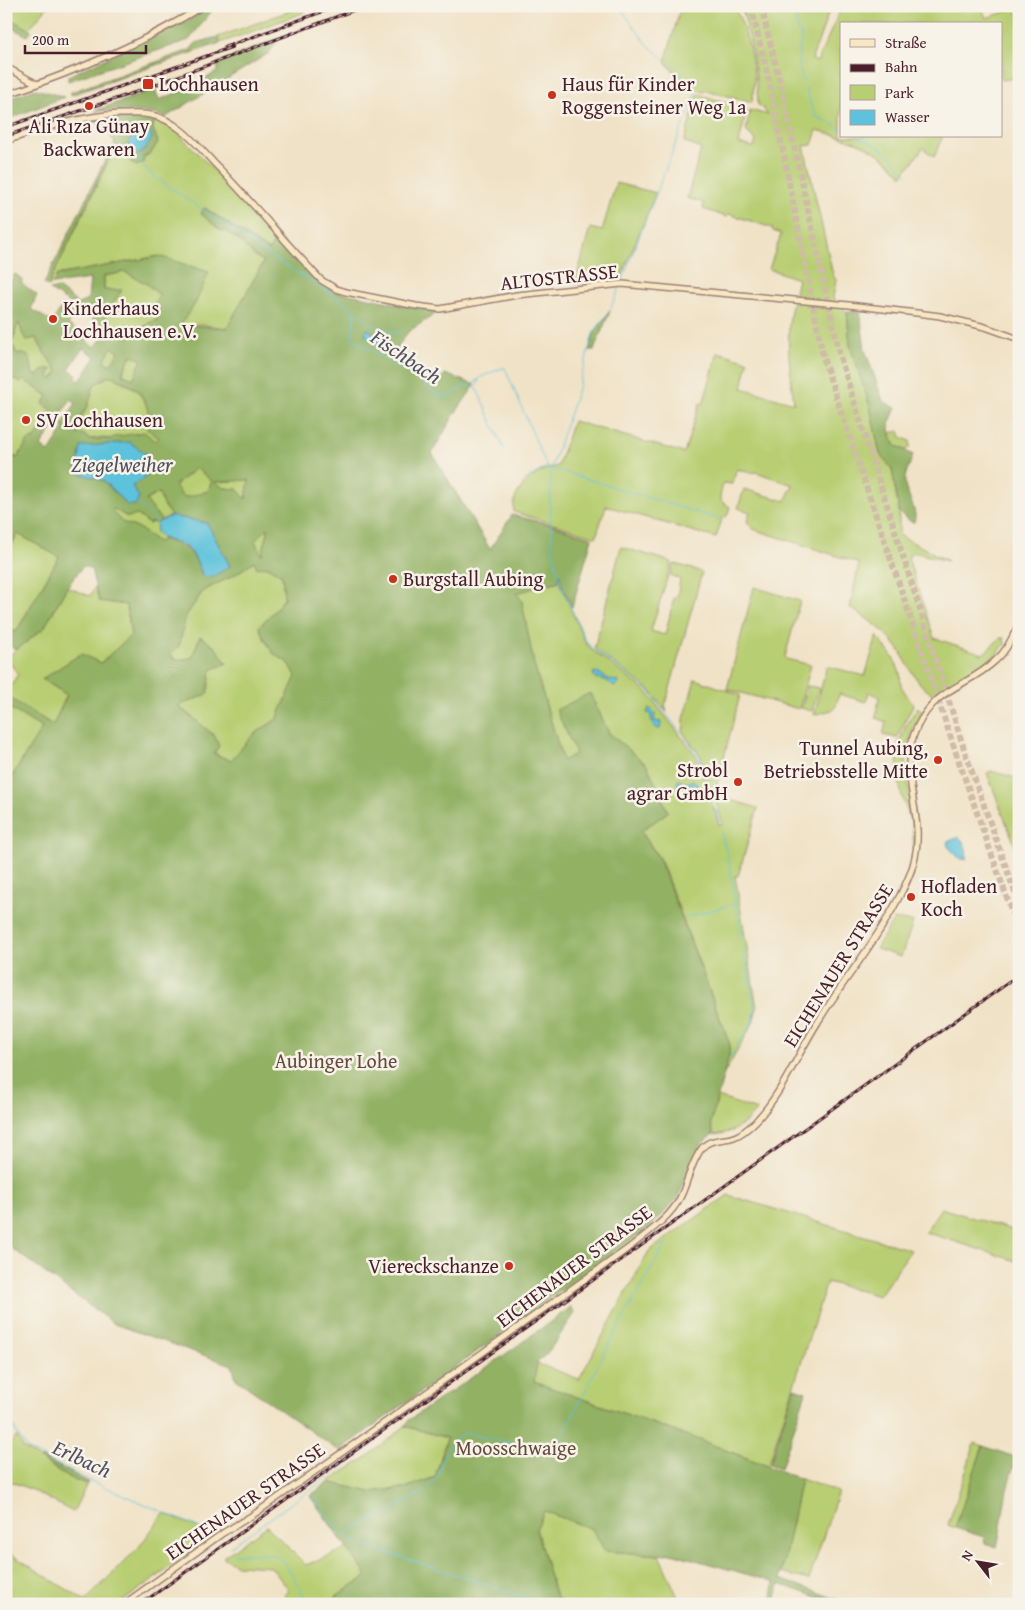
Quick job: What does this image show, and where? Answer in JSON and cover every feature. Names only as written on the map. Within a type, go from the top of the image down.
[{"type":"street","points":[[6,95],[65,74],[142,39],[203,6]]},
{"type":"street","points":[[6,67],[37,84]]},
{"type":"street","points":[[22,89],[25,84],[24,77]]},
{"type":"street","name":"ALTOSTRASSE","points":[[6,141],[86,117],[151,115],[170,123],[190,138],[218,166],[321,280],[339,290],[416,306],[440,309],[517,294],[620,284],[849,305],[940,316],[985,327],[1019,339]]},
{"type":"street","name":"EICHENAUER STRASSE","points":[[124,1604],[223,1533],[253,1515],[367,1435],[630,1247],[666,1216],[677,1203],[702,1148],[712,1141],[729,1139],[740,1134],[758,1119],[778,1093],[818,1021],[879,933],[910,874],[917,848],[918,829],[909,770],[909,757],[910,746],[917,727],[928,710],[944,694],[987,668],[998,659],[1019,624]]},
{"type":"green space","points":[[6,6],[48,6],[29,29],[6,17]]},
{"type":"green space","points":[[304,6],[309,6],[303,13],[220,43],[218,37]]},
{"type":"green space","points":[[681,6],[732,6],[737,12],[752,61],[754,87],[752,102],[696,89],[684,82],[665,62]]},
{"type":"green space","points":[[739,6],[831,6],[812,59],[817,62],[842,6],[981,6],[986,18],[1015,9],[1019,13],[1019,78],[1002,80],[1002,22],[840,22],[840,137],[817,130],[812,145],[804,146],[833,275],[836,280],[833,298],[847,312],[850,345],[870,407],[880,454],[892,469],[899,512],[899,535],[948,561],[913,552],[908,558],[934,638],[983,654],[1000,638],[1004,638],[1005,644],[984,666],[937,696],[929,692],[917,679],[888,637],[873,623],[850,608],[859,563],[753,529],[747,521],[750,512],[738,508],[744,489],[785,501],[793,485],[756,472],[751,473],[737,469],[732,484],[723,483],[720,497],[722,502],[730,507],[727,516],[722,519],[716,538],[606,506],[596,537],[514,512],[516,496],[521,488],[542,471],[558,466],[573,421],[684,453],[700,403],[703,404],[718,352],[748,361],[742,388],[794,403],[790,367],[789,328],[798,279],[769,269],[781,234],[773,231],[772,228],[729,214],[727,217],[703,209],[704,203],[687,198],[701,149],[684,142],[698,94],[747,109],[739,144],[754,147],[756,140],[746,131],[750,110],[768,115],[758,105],[755,68],[743,15]]},
{"type":"green space","points":[[210,7],[214,8],[189,40],[68,81],[68,76],[191,19]]},
{"type":"green space","points":[[6,17],[31,30],[28,36],[6,25]]},
{"type":"green space","points":[[218,37],[220,43],[71,95],[71,92],[190,50],[196,43]]},
{"type":"green space","points":[[279,38],[269,53],[166,117],[130,111],[95,111],[155,89],[159,100],[194,86],[218,71],[217,63]]},
{"type":"green space","points":[[36,89],[64,97],[6,120],[6,99]]},
{"type":"green space","points":[[121,117],[149,117],[157,121],[153,124],[153,129],[158,142],[151,153],[144,157],[143,163],[136,166],[124,156],[109,134],[96,122],[81,124],[79,121]]},
{"type":"green space","points":[[157,121],[172,127],[278,236],[269,251],[205,208],[202,214],[220,230],[241,242],[254,256],[264,261],[227,328],[205,325],[180,325],[196,302],[159,256],[57,275],[53,284],[48,286],[103,173],[115,141],[124,156],[135,165],[143,163],[144,157],[151,153],[158,142],[153,129],[153,124]]},
{"type":"green space","points":[[843,138],[942,138],[934,157],[923,148],[902,176],[883,157],[864,146]]},
{"type":"green space","points":[[110,150],[112,152],[48,286],[44,284]]},
{"type":"green space","points":[[616,183],[656,193],[620,280],[575,284],[590,228],[602,231]]},
{"type":"green space","name":"Aubinger Lohe","points":[[204,208],[269,251],[278,236],[317,282],[334,291],[438,312],[408,332],[398,346],[400,363],[435,389],[445,374],[475,385],[454,415],[432,453],[490,549],[512,515],[592,538],[572,607],[559,574],[559,581],[517,593],[522,602],[534,665],[563,761],[576,753],[556,710],[590,693],[609,733],[647,765],[668,812],[641,831],[660,861],[730,1045],[711,1122],[713,1134],[702,1143],[677,1199],[652,1225],[339,1451],[236,1379],[232,1365],[114,1324],[6,1244],[6,786],[42,728],[6,706],[6,696],[53,725],[67,695],[42,679],[81,654],[101,663],[131,635],[126,605],[99,601],[91,569],[83,566],[67,587],[44,628],[16,650],[6,643],[6,627],[16,632],[59,557],[18,534],[6,554],[6,452],[17,458],[29,440],[34,440],[52,410],[43,404],[48,396],[24,380],[21,383],[6,375],[6,289],[15,274],[23,280],[21,283],[37,295],[31,309],[52,322],[63,305],[75,313],[68,324],[95,347],[105,335],[90,316],[73,306],[88,300],[90,279],[53,284],[57,275],[159,256],[209,272],[196,302],[181,325],[227,328],[264,261],[254,256],[241,242],[220,230],[201,214]],"holes":[[[125,272],[147,284],[160,295],[151,308],[158,320],[149,323],[128,338],[105,325],[108,311],[122,290],[104,290],[104,276]],[[19,323],[27,340],[36,338],[58,371],[52,380],[49,376],[52,369],[46,369],[38,375],[33,374],[30,359],[27,355],[16,353],[15,348],[11,344]],[[112,347],[119,352],[110,365],[104,361]],[[83,348],[96,357],[80,381],[75,378],[77,375],[69,369]],[[131,355],[142,360],[133,379],[122,374]],[[112,376],[130,385],[140,393],[147,408],[149,419],[147,429],[159,438],[156,441],[144,432],[110,439],[88,439],[85,435],[76,433],[76,424],[88,406],[94,385]],[[71,399],[76,403],[62,425],[64,429],[49,452],[41,446]],[[196,468],[212,481],[208,491],[188,497],[182,496],[175,485]],[[249,480],[246,499],[237,489],[224,488],[215,482]],[[104,481],[132,486],[139,498],[127,505]],[[159,493],[163,505],[171,516],[207,523],[230,566],[203,577],[193,555],[185,548],[163,539],[158,542],[140,529],[122,522],[112,511],[114,509],[127,517],[138,515],[149,524],[152,522],[157,524],[161,520],[146,500]],[[268,528],[262,555],[255,541]],[[254,561],[257,568],[267,566],[282,575],[284,598],[259,627],[274,654],[289,663],[296,676],[277,719],[253,735],[231,760],[214,754],[219,746],[215,736],[178,706],[208,694],[211,670],[227,663],[215,647],[200,636],[192,658],[175,660],[171,654],[179,646],[186,616],[203,591],[236,574]]]},
{"type":"green space","points":[[125,272],[147,284],[160,296],[158,319],[128,338],[105,325],[104,276]]},
{"type":"green space","points":[[58,288],[76,302],[71,304],[50,290]]},
{"type":"green space","points":[[610,311],[594,350],[589,350],[594,333]]},
{"type":"green space","points":[[847,312],[860,312],[865,350],[883,401],[896,408],[889,424],[892,438],[896,446],[913,455],[905,478],[905,484],[913,506],[914,522],[911,522],[899,512],[892,469],[880,454],[870,407],[850,345]]},
{"type":"green space","points":[[19,323],[27,340],[36,338],[58,371],[51,380],[46,369],[38,375],[33,374],[30,359],[27,355],[16,353],[11,344]]},
{"type":"green space","points":[[112,347],[119,352],[111,366],[103,361]]},
{"type":"green space","points":[[131,355],[142,360],[133,379],[122,374]]},
{"type":"green space","name":"SV Lochhausen","points":[[6,375],[21,383],[24,380],[48,396],[52,410],[34,440],[29,440],[17,458],[6,452]]},
{"type":"green space","points":[[112,376],[137,390],[147,406],[150,420],[159,438],[156,441],[88,439],[76,433],[76,424],[88,406],[94,385]]},
{"type":"green space","points":[[899,431],[901,437],[910,441],[910,447],[907,450],[896,446],[893,440],[887,441],[890,433]]},
{"type":"green space","points":[[196,468],[212,481],[208,491],[188,497],[182,496],[175,486]]},
{"type":"green space","points":[[249,480],[246,500],[237,489],[224,488],[214,482]]},
{"type":"green space","points":[[159,493],[163,505],[171,516],[161,520],[145,499]]},
{"type":"green space","points":[[114,509],[127,517],[138,515],[149,524],[152,522],[157,524],[156,532],[163,539],[159,543],[140,529],[122,522],[111,511]]},
{"type":"green space","points":[[268,528],[268,532],[262,555],[254,541]]},
{"type":"green space","points":[[18,534],[59,557],[16,632],[6,627],[6,554]]},
{"type":"green space","points":[[621,547],[672,562],[651,631],[665,635],[674,598],[677,598],[680,579],[670,575],[673,565],[676,564],[702,572],[665,706],[667,712],[649,690],[594,649]]},
{"type":"green space","points":[[254,561],[282,575],[284,598],[259,627],[274,654],[289,663],[297,676],[277,719],[253,735],[231,761],[214,753],[215,736],[177,705],[211,670],[227,663],[200,636],[192,658],[176,660],[171,654],[179,646],[186,616],[203,591],[236,574]]},
{"type":"green space","points":[[559,581],[585,642],[591,649],[646,691],[698,758],[719,825],[723,824],[716,803],[723,798],[758,808],[738,876],[735,876],[757,1008],[753,1023],[724,1074],[730,1045],[661,861],[641,831],[668,812],[647,765],[609,733],[590,693],[576,753],[563,761],[534,665],[522,602],[516,592]]},
{"type":"green space","points":[[67,587],[90,596],[95,587],[99,601],[126,605],[131,636],[100,663],[81,654],[42,679],[67,695],[53,725],[6,696],[18,674],[6,658],[44,628]]},
{"type":"green space","points":[[754,587],[800,601],[785,657],[786,659],[811,665],[799,709],[727,689]]},
{"type":"green space","points":[[877,636],[894,659],[900,673],[901,686],[913,705],[897,738],[883,735],[886,722],[876,718],[879,697],[869,692],[866,702],[839,694],[835,709],[814,715],[827,666],[865,676]]},
{"type":"green space","points":[[695,679],[740,695],[714,796],[711,794],[701,756],[683,733],[684,719]]},
{"type":"green space","points":[[808,686],[819,688],[812,711],[801,708]]},
{"type":"green space","points":[[6,706],[42,728],[6,786]]},
{"type":"green space","points":[[918,707],[923,712],[911,736],[906,761],[907,779],[916,831],[914,849],[912,823],[903,800],[898,778],[897,751],[906,725]]},
{"type":"green space","points":[[991,771],[1019,779],[1019,856],[987,773]]},
{"type":"green space","points":[[894,919],[913,922],[901,957],[876,949]]},
{"type":"green space","points":[[718,1097],[757,1110],[738,1128],[714,1135],[711,1122]]},
{"type":"green space","points":[[728,1195],[911,1250],[879,1296],[827,1282],[768,1466],[534,1382],[536,1363],[579,1379],[649,1251]]},
{"type":"green space","points":[[941,1208],[1019,1232],[1019,1262],[925,1232]]},
{"type":"green space","name":"Moosschwaige","points":[[571,1307],[575,1313],[549,1351],[537,1363],[534,1382],[697,1439],[801,1479],[780,1579],[850,1604],[838,1604],[779,1584],[775,1604],[771,1604],[774,1582],[671,1553],[659,1555],[605,1551],[592,1529],[544,1511],[536,1530],[556,1597],[565,1604],[427,1604],[422,1602],[420,1604],[336,1604],[336,1596],[367,1576],[310,1496],[328,1482],[370,1492],[405,1488],[435,1477],[447,1438],[405,1426],[409,1420]]},
{"type":"green space","points":[[794,1388],[806,1392],[781,1468],[770,1464]]},
{"type":"green space","points":[[405,1426],[447,1438],[435,1477],[405,1488],[370,1492],[328,1482],[367,1457]]},
{"type":"green space","points":[[17,1436],[23,1448],[66,1476],[87,1484],[73,1512],[30,1489],[6,1480],[6,1448]]},
{"type":"green space","points":[[975,1443],[983,1446],[955,1528],[948,1525]]},
{"type":"green space","points":[[983,1446],[1017,1459],[1009,1480],[997,1547],[985,1543],[984,1537],[955,1528]]},
{"type":"green space","points":[[42,1458],[88,1482],[87,1484],[66,1476]]},
{"type":"green space","points":[[801,1479],[838,1492],[809,1580],[781,1573]]},
{"type":"green space","points":[[544,1511],[592,1529],[605,1551],[659,1555],[681,1604],[565,1604],[556,1597],[536,1529]]},
{"type":"green space","points":[[164,1513],[215,1535],[119,1604],[6,1604],[6,1551],[85,1601],[139,1547]]},
{"type":"green space","points":[[267,1526],[306,1565],[348,1548],[367,1576],[336,1596],[336,1604],[278,1604],[289,1590],[271,1567],[237,1565],[223,1557]]},
{"type":"water","points":[[143,126],[150,131],[152,138],[146,148],[138,155],[132,150],[129,143],[132,137],[131,132]]},
{"type":"water","points":[[367,329],[382,337],[377,344],[367,337],[365,333]]},
{"type":"water","name":"Ziegelweiher","points":[[129,442],[148,455],[146,477],[132,486],[139,497],[136,505],[127,505],[104,481],[79,473],[77,468],[81,447]]},
{"type":"water","points":[[171,516],[207,523],[230,566],[214,576],[203,577],[196,560],[185,546],[163,538],[156,532],[157,523]]},
{"type":"water","points":[[597,672],[610,680],[618,681],[619,684],[614,687],[605,680],[595,678],[593,673]]},
{"type":"water","points":[[649,708],[655,713],[654,721],[661,722],[660,729],[657,729],[653,724],[651,714],[647,713]]},
{"type":"water","points":[[678,780],[690,783],[692,780],[699,790],[693,793],[682,786],[679,787]]},
{"type":"water","points":[[959,837],[966,847],[966,859],[960,859],[948,847],[947,842]]},
{"type":"waterway","points":[[619,6],[646,43],[697,89],[621,283]]},
{"type":"waterway","points":[[794,6],[797,28],[802,37],[799,59],[804,82]]},
{"type":"waterway","points":[[806,88],[816,117],[834,124],[840,130]]},
{"type":"waterway","points":[[861,138],[885,151],[907,175]]},
{"type":"waterway","name":"Fischbach","points":[[138,155],[142,164],[152,175],[355,311],[352,338],[417,379],[439,396],[450,396],[463,386],[471,386],[481,377],[505,368],[547,467]]},
{"type":"waterway","points":[[620,286],[610,310],[593,334],[577,392],[551,469],[550,507],[552,544],[562,588],[586,641],[591,647],[648,690],[681,733]]},
{"type":"waterway","points":[[355,311],[366,320],[386,331],[400,333]]},
{"type":"waterway","points":[[479,380],[476,387],[504,449]]},
{"type":"waterway","points":[[523,481],[547,467],[722,520]]},
{"type":"waterway","points":[[138,503],[157,523]]},
{"type":"waterway","points":[[685,738],[700,757],[711,795]]},
{"type":"waterway","points":[[714,806],[719,822]]},
{"type":"waterway","points":[[721,832],[728,857],[738,916]]},
{"type":"waterway","points":[[730,905],[736,903]]},
{"type":"waterway","points":[[685,918],[727,906]]},
{"type":"waterway","points":[[729,1059],[752,1022],[755,1008],[738,919]]},
{"type":"waterway","points":[[546,1604],[352,1541],[345,1534],[401,1505],[431,1485],[438,1476],[447,1450],[465,1432],[488,1439],[556,1448],[611,1340],[666,1243]]},
{"type":"waterway","name":"Erlbach","points":[[6,1416],[28,1450],[88,1480],[161,1511]]},
{"type":"waterway","points":[[230,1547],[373,1445]]},
{"type":"waterway","points":[[312,1496],[342,1536]]},
{"type":"waterway","name":"Erlbach","points":[[165,1513],[214,1534]]},
{"type":"waterway","name":"Erlbach","points":[[233,1554],[263,1554],[278,1557],[293,1575],[308,1604]]},
{"type":"tunnel","points":[[751,6],[771,90],[824,361],[958,759],[1019,932]]},
{"type":"tunnel","points":[[761,6],[782,90],[840,357],[965,752],[1019,904]]},
{"type":"railway","points":[[225,47],[338,6]]},
{"type":"railway","points":[[6,136],[136,92],[365,6]]},
{"type":"railway","points":[[6,127],[232,47]]},
{"type":"railway","points":[[141,1604],[1019,975]]},
{"type":"place","name":"Lochhausen","points":[[148,84]]},
{"type":"place","name":"Haus für Kinder Roggensteiner Weg 1a","points":[[552,95]]},
{"type":"place","name":"Ali Rıza Günay Backwaren","points":[[89,106]]},
{"type":"place","name":"Kinderhaus Lochhausen e.V.","points":[[53,319]]},
{"type":"place","name":"SV Lochhausen","points":[[26,420]]},
{"type":"place","name":"Burgstall Aubing","points":[[393,579]]},
{"type":"place","name":"Tunnel Aubing, Betriebsstelle Mitte","points":[[938,760]]},
{"type":"place","name":"Strobl agrar GmbH","points":[[738,782]]},
{"type":"place","name":"Hofladen Koch","points":[[911,897]]},
{"type":"place","name":"Viereckschanze","points":[[509,1266]]}]
